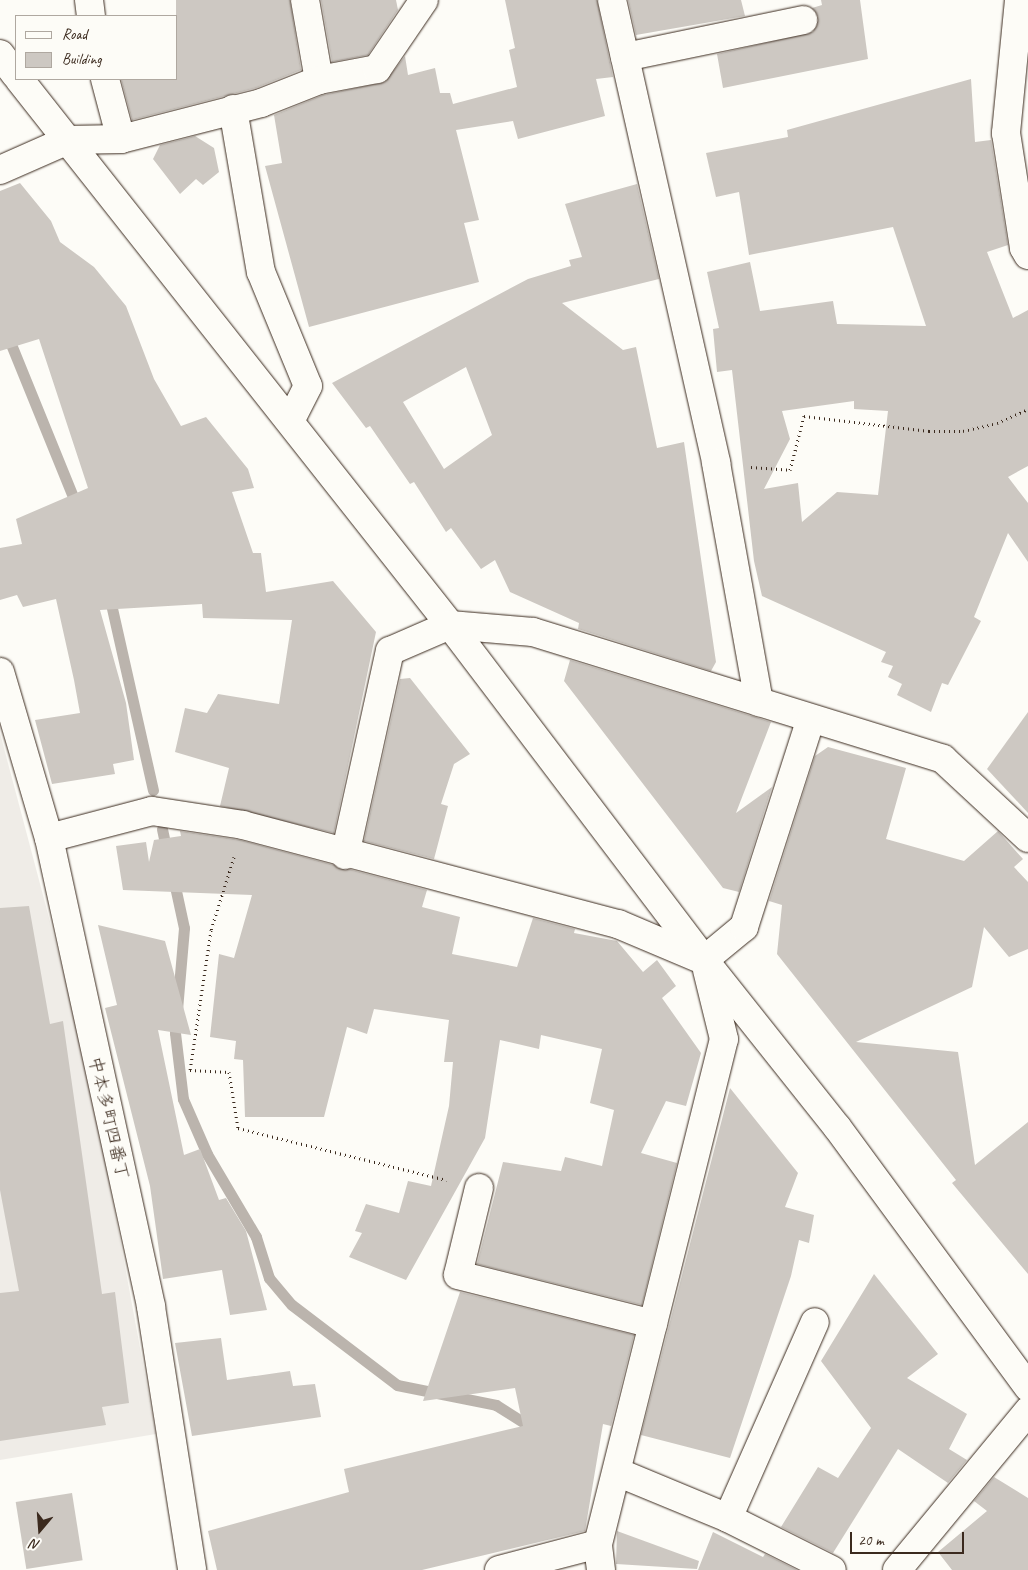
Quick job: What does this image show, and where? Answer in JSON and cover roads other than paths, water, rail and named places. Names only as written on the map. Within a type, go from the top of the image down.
[{"type":"street","points":[[89,0],[91,15]]},
{"type":"street","points":[[305,0],[319,80]]},
{"type":"street","points":[[0,170],[68,140],[121,139],[261,103],[319,80],[377,69],[424,0]]},
{"type":"street","points":[[612,0],[716,464],[759,702]]},
{"type":"street","points":[[1019,0],[1017,129],[1024,248],[1028,255]]},
{"type":"street","points":[[625,57],[803,20]]},
{"type":"street","points":[[0,54],[15,74]]},
{"type":"street","points":[[20,80],[291,420],[450,625],[704,960],[837,1127],[1028,1387]]},
{"type":"street","points":[[105,80],[121,139]]},
{"type":"street","points":[[233,109],[261,272],[308,386],[291,420]]},
{"type":"street","points":[[345,855],[390,651],[450,625],[533,632],[759,702],[810,721],[943,759],[1028,838]]},
{"type":"street","name":"中本多町四番丁","points":[[0,672],[49,838],[151,1307],[192,1570]]},
{"type":"street","points":[[704,960],[744,927],[810,721]]},
{"type":"street","points":[[49,838],[152,812],[243,825],[345,855],[618,924],[704,960]]},
{"type":"street","points":[[498,1570],[599,1557],[617,1472],[724,1039],[704,960]]},
{"type":"street","points":[[479,1188],[458,1275],[653,1324]]},
{"type":"street","points":[[728,1518],[815,1322]]},
{"type":"street","points":[[897,1570],[1028,1411]]},
{"type":"street","points":[[617,1472],[728,1518],[832,1570]]},
{"type":"waterway","points":[[0,317],[77,507]]},
{"type":"waterway","points":[[109,595],[153,790]]},
{"type":"waterway","points":[[162,829],[167,852]]},
{"type":"waterway","points":[[173,877],[184,928],[175,1033],[183,1099],[207,1154],[256,1237],[269,1278],[292,1305],[397,1385],[496,1405],[534,1429]]}]
